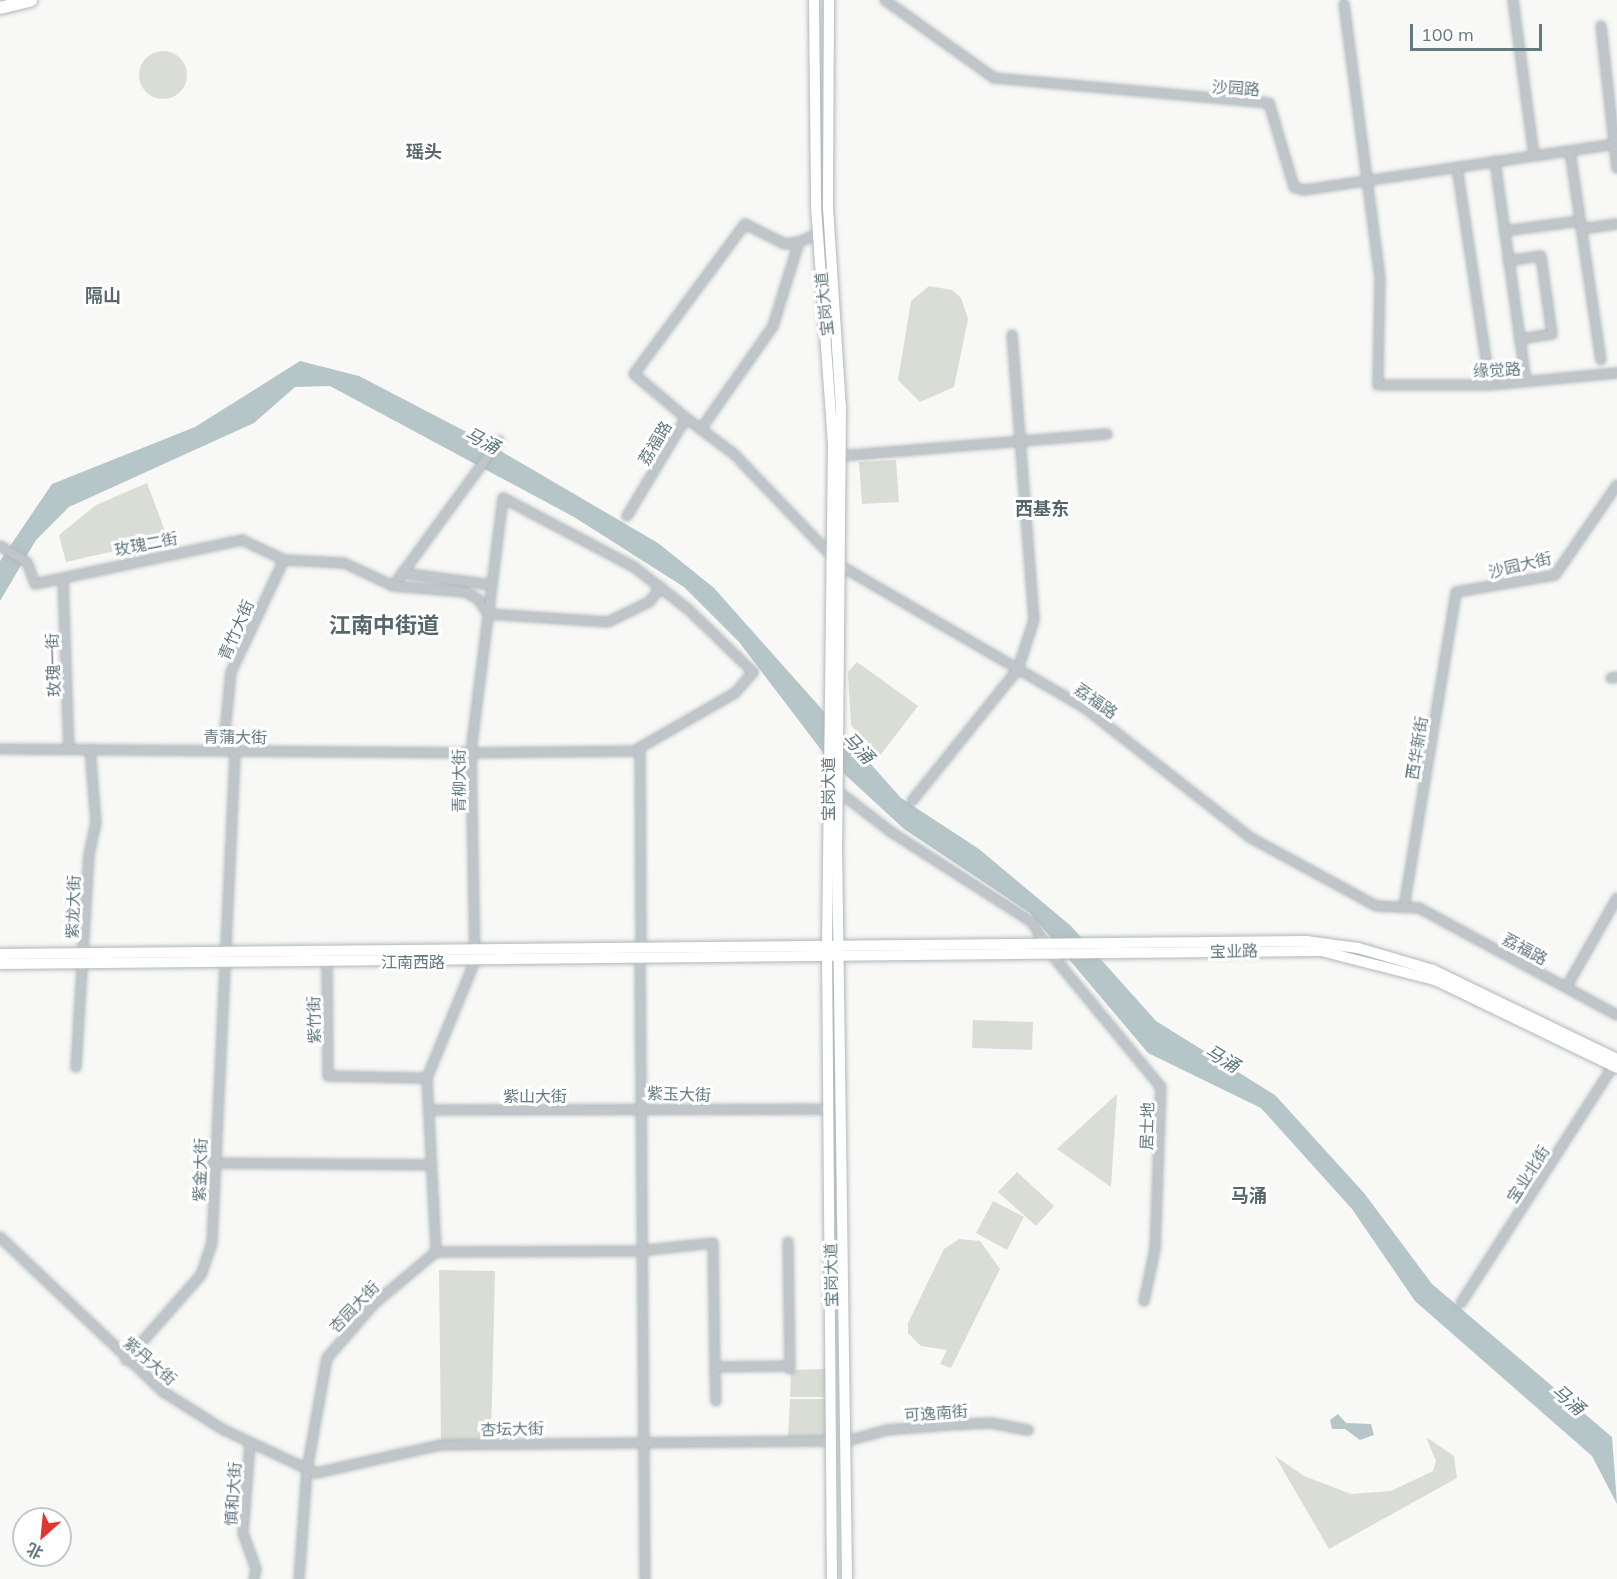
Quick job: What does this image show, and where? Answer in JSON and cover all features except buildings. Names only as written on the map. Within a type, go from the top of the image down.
[{"type":"main road","points":[[0,8],[31,0]]},
{"type":"main road","name":"宝岗大道","points":[[814,0],[818,234],[832,403],[832,844],[827,952],[832,1579]]},
{"type":"main road","name":"宝岗大道","points":[[829,0],[828,208],[841,456],[838,791],[832,844],[838,952],[847,1441],[847,1579]]},
{"type":"main road","points":[[0,964],[85,959],[475,949],[641,947],[827,952]]},
{"type":"main road","name":"宝业路","points":[[827,952],[1049,948],[1301,950],[1367,959],[1435,980],[1616,1063]]},
{"type":"main road","name":"江南西路","points":[[227,955],[327,962],[640,959],[827,952]]},
{"type":"main road","points":[[0,954],[85,959]]},
{"type":"main road","points":[[831,1441],[847,1441]]},
{"type":"street","name":"沙园路","points":[[885,0],[994,78],[1269,103],[1294,187],[1367,180],[1615,144]]},
{"type":"street","points":[[1513,0],[1534,156]]},
{"type":"street","points":[[1344,4],[1367,180]]},
{"type":"street","points":[[1601,26],[1617,168]]},
{"type":"street","points":[[1570,151],[1601,360]]},
{"type":"street","points":[[1495,161],[1526,382]]},
{"type":"street","points":[[1457,167],[1490,386]]},
{"type":"street","name":"缘觉路","points":[[1367,180],[1380,276],[1378,385],[1490,386],[1617,374]]},
{"type":"street","points":[[686,418],[634,374],[745,224],[785,244],[799,242],[818,234]]},
{"type":"street","points":[[1504,231],[1617,224]]},
{"type":"street","points":[[701,429],[773,326],[799,242]]},
{"type":"street","points":[[1508,261],[1541,256],[1552,334],[1519,339]]},
{"type":"street","points":[[912,801],[1018,669],[1034,620],[1012,335]]},
{"type":"street","name":"荔福路","points":[[627,516],[686,418],[734,454],[841,566],[1085,708],[1251,838],[1324,882],[1376,906],[1419,908],[1617,1015]]},
{"type":"street","points":[[841,456],[1020,439],[1107,434]]},
{"type":"street","points":[[393,585],[499,441]]},
{"type":"street","name":"沙园大街","points":[[1455,592],[1555,575],[1617,485]]},
{"type":"street","name":"青柳大街","points":[[475,949],[471,753],[503,498],[661,587]]},
{"type":"street","name":"玫瑰二街","points":[[2,547],[27,562],[35,584],[63,580],[80,572],[242,540],[284,560]]},
{"type":"street","points":[[284,560],[344,563],[393,585],[465,592],[478,599],[488,614],[608,622],[649,602],[661,587],[753,672],[735,693],[640,749],[641,947]]},
{"type":"street","name":"青竹大街","points":[[223,751],[231,672],[284,560]]},
{"type":"street","points":[[402,573],[492,585]]},
{"type":"street","name":"玫瑰一街","points":[[63,580],[69,749]]},
{"type":"street","name":"西华新街","points":[[1404,907],[1455,592]]},
{"type":"street","name":"青蒲大街","points":[[0,749],[471,753],[640,749]]},
{"type":"street","name":"紫龙大街","points":[[76,1067],[85,959],[89,855],[96,823],[90,749]]},
{"type":"street","points":[[227,955],[235,751]]},
{"type":"street","name":"居士地","points":[[838,791],[891,832],[1015,907],[1161,1087],[1155,1249],[1144,1301]]},
{"type":"street","points":[[1567,986],[1617,898]]},
{"type":"street","points":[[475,949],[475,961],[427,1078],[429,1165],[436,1252],[639,1251],[713,1243],[716,1401]]},
{"type":"street","name":"紫金大街","points":[[126,1360],[209,1259],[212,1163],[227,955]]},
{"type":"street","name":"紫玉大街","points":[[640,959],[640,1109],[828,1109]]},
{"type":"street","name":"紫竹街","points":[[327,962],[328,1076],[427,1078]]},
{"type":"street","name":"宝业北街","points":[[1461,1303],[1616,1063]]},
{"type":"street","points":[[640,1109],[639,1251],[645,1441],[645,1579]]},
{"type":"street","name":"紫山大街","points":[[429,1110],[640,1109]]},
{"type":"street","points":[[212,1163],[429,1165]]},
{"type":"street","name":"紫丹大街","points":[[0,1237],[126,1360],[180,1404],[250,1443],[307,1470]]},
{"type":"street","points":[[715,1367],[790,1368],[788,1242]]},
{"type":"street","name":"杏园大街","points":[[307,1470],[322,1371],[333,1348],[375,1303],[436,1252]]},
{"type":"street","name":"可逸南街","points":[[847,1441],[887,1430],[949,1425],[991,1424],[1028,1430]]},
{"type":"street","name":"杏坛大街","points":[[307,1470],[341,1471],[440,1445],[645,1441],[831,1441]]},
{"type":"street","name":"慎和大街","points":[[250,1443],[243,1533],[256,1569],[254,1579]]},
{"type":"street","points":[[299,1579],[307,1470]]},
{"type":"shaded area","points":[[158,51],[168,51],[180,58],[187,70],[187,80],[180,92],[168,99],[158,99],[143,88],[139,80],[139,70],[150,55]]},
{"type":"shaded area","points":[[929,286],[952,290],[961,298],[968,319],[954,387],[920,402],[898,380],[911,301]]},
{"type":"shaded area","points":[[896,460],[899,502],[862,504],[859,462]]},
{"type":"shaded area","points":[[147,483],[168,539],[66,562],[59,535],[96,505]]},
{"type":"shaded area","points":[[857,662],[918,706],[879,757],[851,725],[848,672]]},
{"type":"shaded area","points":[[973,1020],[1033,1022],[1032,1050],[972,1048]]},
{"type":"shaded area","points":[[1117,1094],[1111,1187],[1057,1149]]},
{"type":"shaded area","points":[[1017,1172],[1054,1206],[1036,1226],[998,1192]]},
{"type":"shaded area","points":[[993,1201],[1024,1217],[1007,1250],[976,1233]]},
{"type":"shaded area","points":[[959,1239],[980,1241],[1000,1269],[951,1368],[940,1364],[947,1350],[921,1346],[908,1333],[908,1323],[944,1249]]},
{"type":"shaded area","points":[[439,1270],[495,1271],[491,1439],[441,1442]]},
{"type":"shaded area","points":[[829,1369],[829,1397],[790,1397],[791,1370]]},
{"type":"shaded area","points":[[790,1399],[829,1399],[828,1437],[788,1437]]},
{"type":"shaded area","points":[[1426,1437],[1454,1456],[1457,1478],[1329,1549],[1275,1456],[1304,1476],[1351,1494],[1391,1491],[1433,1471],[1436,1461]]},
{"type":"water","points":[[300,361],[359,376],[482,440],[658,543],[714,588],[901,798],[979,849],[1071,926],[1156,1021],[1275,1095],[1364,1193],[1432,1284],[1612,1437],[1617,1504],[1592,1456],[1415,1301],[1352,1209],[1261,1108],[1148,1053],[1030,913],[904,829],[828,759],[739,642],[684,587],[574,517],[330,386],[295,387],[254,423],[69,507],[36,540],[0,601],[0,561],[52,484],[195,427]]},
{"type":"water","points":[[1338,1414],[1346,1423],[1371,1424],[1374,1435],[1360,1440],[1345,1429],[1332,1429],[1330,1420]]},
{"type":"district","name":"瑶头","points":[[424,152]]},
{"type":"district","name":"隔山","points":[[103,296]]},
{"type":"district","name":"西基东","points":[[1042,509]]},
{"type":"district","name":"江南中街道","points":[[384,626]]},
{"type":"district","name":"马涌","points":[[1249,1196]]}]
